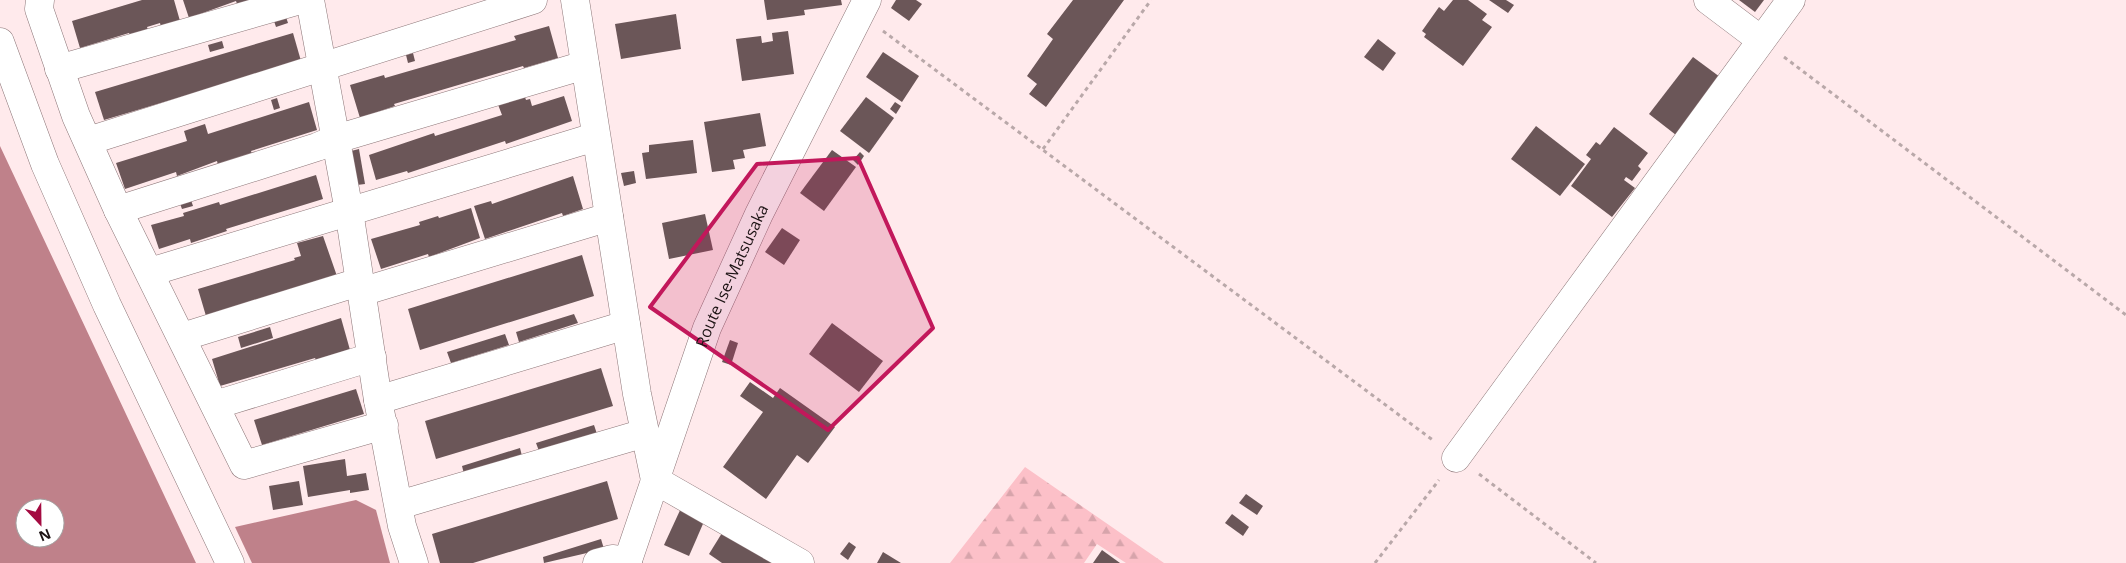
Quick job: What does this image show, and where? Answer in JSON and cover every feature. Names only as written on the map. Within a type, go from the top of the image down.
[{"type":"street","points":[[40,0],[39,9],[76,116],[118,210],[244,466],[381,412],[626,325]]},
{"type":"street","points":[[59,68],[300,0]]},
{"type":"street","points":[[310,0],[349,211],[381,412],[402,526],[414,563]]},
{"type":"street","points":[[88,141],[533,0]]},
{"type":"street","points":[[575,0],[626,325],[644,433],[655,480],[800,563]]},
{"type":"street","points":[[1708,0],[1761,40]]},
{"type":"street","points":[[1456,458],[1791,0]]},
{"type":"street","name":"Route Ise-Matsusaka","points":[[628,562],[707,328],[758,214],[864,7]]},
{"type":"street","points":[[0,42],[45,164],[103,296],[230,563]]},
{"type":"street","points":[[118,210],[317,147],[336,139],[585,65]]},
{"type":"street","points":[[150,272],[595,137]]},
{"type":"street","points":[[182,337],[609,217]]},
{"type":"street","points":[[215,405],[372,357]]},
{"type":"street","points":[[399,505],[644,433]]},
{"type":"street","points":[[597,563],[612,558],[628,562]]},
{"type":"path","points":[[1043,149],[1151,0]]},
{"type":"path","points":[[864,7],[1043,149],[1596,563]]},
{"type":"path","points":[[1761,40],[2126,315]]},
{"type":"path","points":[[1376,563],[1456,458]]},
{"type":"highlighted area","points":[[858,158],[933,328],[828,430],[650,307],[757,164]]},
{"type":"green space","points":[[1025,467],[1164,563],[1126,563],[1097,544],[1084,563],[950,563]]},
{"type":"shaded area","points":[[0,146],[196,563],[0,563]]},
{"type":"shaded area","points":[[356,500],[376,510],[390,563],[252,563],[235,527]]},
{"type":"building","points":[[142,0],[174,0],[180,21],[161,27],[160,23],[147,27],[148,30],[130,35],[129,33],[80,48],[72,21]]},
{"type":"building","points":[[183,0],[250,0],[237,4],[236,1],[189,18]]},
{"type":"building","points":[[764,0],[841,0],[842,5],[804,10],[805,15],[767,20]]},
{"type":"building","points":[[896,0],[916,0],[922,4],[909,21],[891,8]]},
{"type":"building","points":[[1073,0],[1124,0],[1046,107],[1029,94],[1037,84],[1027,76],[1053,39],[1047,34]]},
{"type":"building","points":[[1453,0],[1468,0],[1487,14],[1482,20],[1492,27],[1463,66],[1424,37],[1426,34],[1422,31],[1439,7],[1444,11]]},
{"type":"building","points":[[1489,0],[1506,0],[1514,5],[1508,13]]},
{"type":"building","points":[[1739,0],[1764,0],[1755,12]]},
{"type":"building","points":[[676,14],[681,49],[621,59],[615,24]]},
{"type":"building","points":[[286,17],[288,23],[276,27],[274,21]]},
{"type":"building","points":[[549,26],[558,58],[524,68],[523,66],[394,104],[395,106],[360,118],[350,85],[384,75],[385,78],[516,40],[514,36]]},
{"type":"building","points":[[788,31],[794,74],[742,81],[736,39],[761,36],[762,43],[773,41],[772,33]]},
{"type":"building","points":[[293,33],[301,61],[104,120],[95,92]]},
{"type":"building","points":[[1378,39],[1396,53],[1383,71],[1364,57]]},
{"type":"building","points":[[222,41],[224,48],[210,52],[208,45]]},
{"type":"building","points":[[883,52],[919,76],[902,102],[866,77]]},
{"type":"building","points":[[413,53],[415,61],[408,63],[406,55]]},
{"type":"building","points":[[1693,57],[1720,77],[1676,135],[1649,114]]},
{"type":"building","points":[[524,94],[526,100],[530,99],[532,106],[564,96],[572,121],[506,144],[505,141],[408,173],[407,171],[376,180],[369,155],[434,133],[435,136],[502,115],[497,102]]},
{"type":"building","points":[[866,97],[894,118],[869,153],[840,131]]},
{"type":"building","points":[[277,98],[280,108],[274,110],[271,100]]},
{"type":"building","points":[[309,102],[317,130],[251,151],[252,154],[218,165],[217,161],[177,176],[176,172],[125,189],[116,163],[187,141],[184,131],[205,124],[208,134]]},
{"type":"building","points":[[895,102],[901,106],[896,114],[890,109]]},
{"type":"building","points":[[760,113],[766,146],[743,150],[745,158],[733,160],[735,169],[712,172],[704,122]]},
{"type":"building","points":[[1536,126],[1585,164],[1560,196],[1511,159]]},
{"type":"building","points":[[1614,127],[1648,153],[1638,166],[1641,169],[1632,181],[1626,177],[1624,180],[1635,188],[1612,217],[1571,186],[1591,159],[1586,155],[1596,142],[1600,145]]},
{"type":"building","points":[[693,140],[697,173],[646,179],[642,153],[649,152],[649,145]]},
{"type":"building","points":[[359,149],[365,184],[357,185],[351,151]]},
{"type":"building","points":[[832,150],[856,167],[824,211],[800,193]]},
{"type":"building","points":[[860,152],[864,156],[858,165],[853,160]]},
{"type":"building","points":[[634,171],[636,183],[624,186],[621,173]]},
{"type":"building","points":[[316,175],[323,199],[226,229],[227,231],[191,243],[190,239],[159,249],[151,225],[184,216],[183,213],[219,202],[220,205]]},
{"type":"building","points":[[573,176],[583,209],[563,216],[562,213],[485,239],[474,206],[491,201],[492,204]]},
{"type":"building","points":[[189,194],[193,206],[182,209],[178,198]]},
{"type":"building","points":[[471,208],[480,238],[429,257],[428,254],[381,269],[371,239],[420,225],[419,222],[438,216],[439,218]]},
{"type":"building","points":[[705,214],[713,250],[669,259],[662,223]]},
{"type":"building","points":[[782,228],[800,240],[784,265],[765,252]]},
{"type":"building","points":[[323,236],[338,279],[206,316],[198,289],[295,260],[294,258],[301,256],[297,243]]},
{"type":"building","points":[[582,255],[594,296],[420,350],[408,309]]},
{"type":"building","points":[[574,314],[578,323],[519,342],[516,332]]},
{"type":"building","points":[[341,318],[350,350],[316,360],[315,358],[220,386],[212,359]]},
{"type":"building","points":[[832,323],[883,361],[859,392],[809,354]]},
{"type":"building","points":[[270,327],[273,338],[241,348],[238,337]]},
{"type":"building","points":[[505,334],[509,345],[451,363],[447,352]]},
{"type":"building","points":[[730,340],[738,343],[731,365],[722,362]]},
{"type":"building","points":[[601,368],[613,406],[436,459],[425,421]]},
{"type":"building","points":[[750,382],[773,398],[780,388],[835,427],[808,463],[797,455],[766,499],[723,467],[763,412],[740,396]]},
{"type":"building","points":[[356,389],[364,414],[262,445],[254,420]]},
{"type":"building","points":[[594,425],[597,434],[539,451],[536,443]]},
{"type":"building","points":[[520,448],[522,456],[464,474],[462,466]]},
{"type":"building","points":[[345,459],[347,476],[366,473],[369,490],[350,493],[350,490],[308,497],[303,466]]},
{"type":"building","points":[[299,481],[303,505],[273,510],[269,486]]},
{"type":"building","points":[[607,481],[618,519],[473,563],[440,563],[432,534]]},
{"type":"building","points":[[1246,494],[1263,506],[1257,515],[1239,503]]},
{"type":"building","points":[[682,506],[706,517],[689,556],[664,545]]},
{"type":"building","points":[[1232,514],[1249,527],[1243,536],[1225,523]]},
{"type":"building","points":[[722,533],[787,563],[722,563],[709,554]]},
{"type":"building","points":[[601,539],[604,549],[544,563],[543,557]]},
{"type":"building","points":[[849,542],[856,547],[848,560],[840,554]]},
{"type":"building","points":[[1102,550],[1120,563],[1093,563]]},
{"type":"building","points":[[883,552],[901,563],[877,563]]}]
